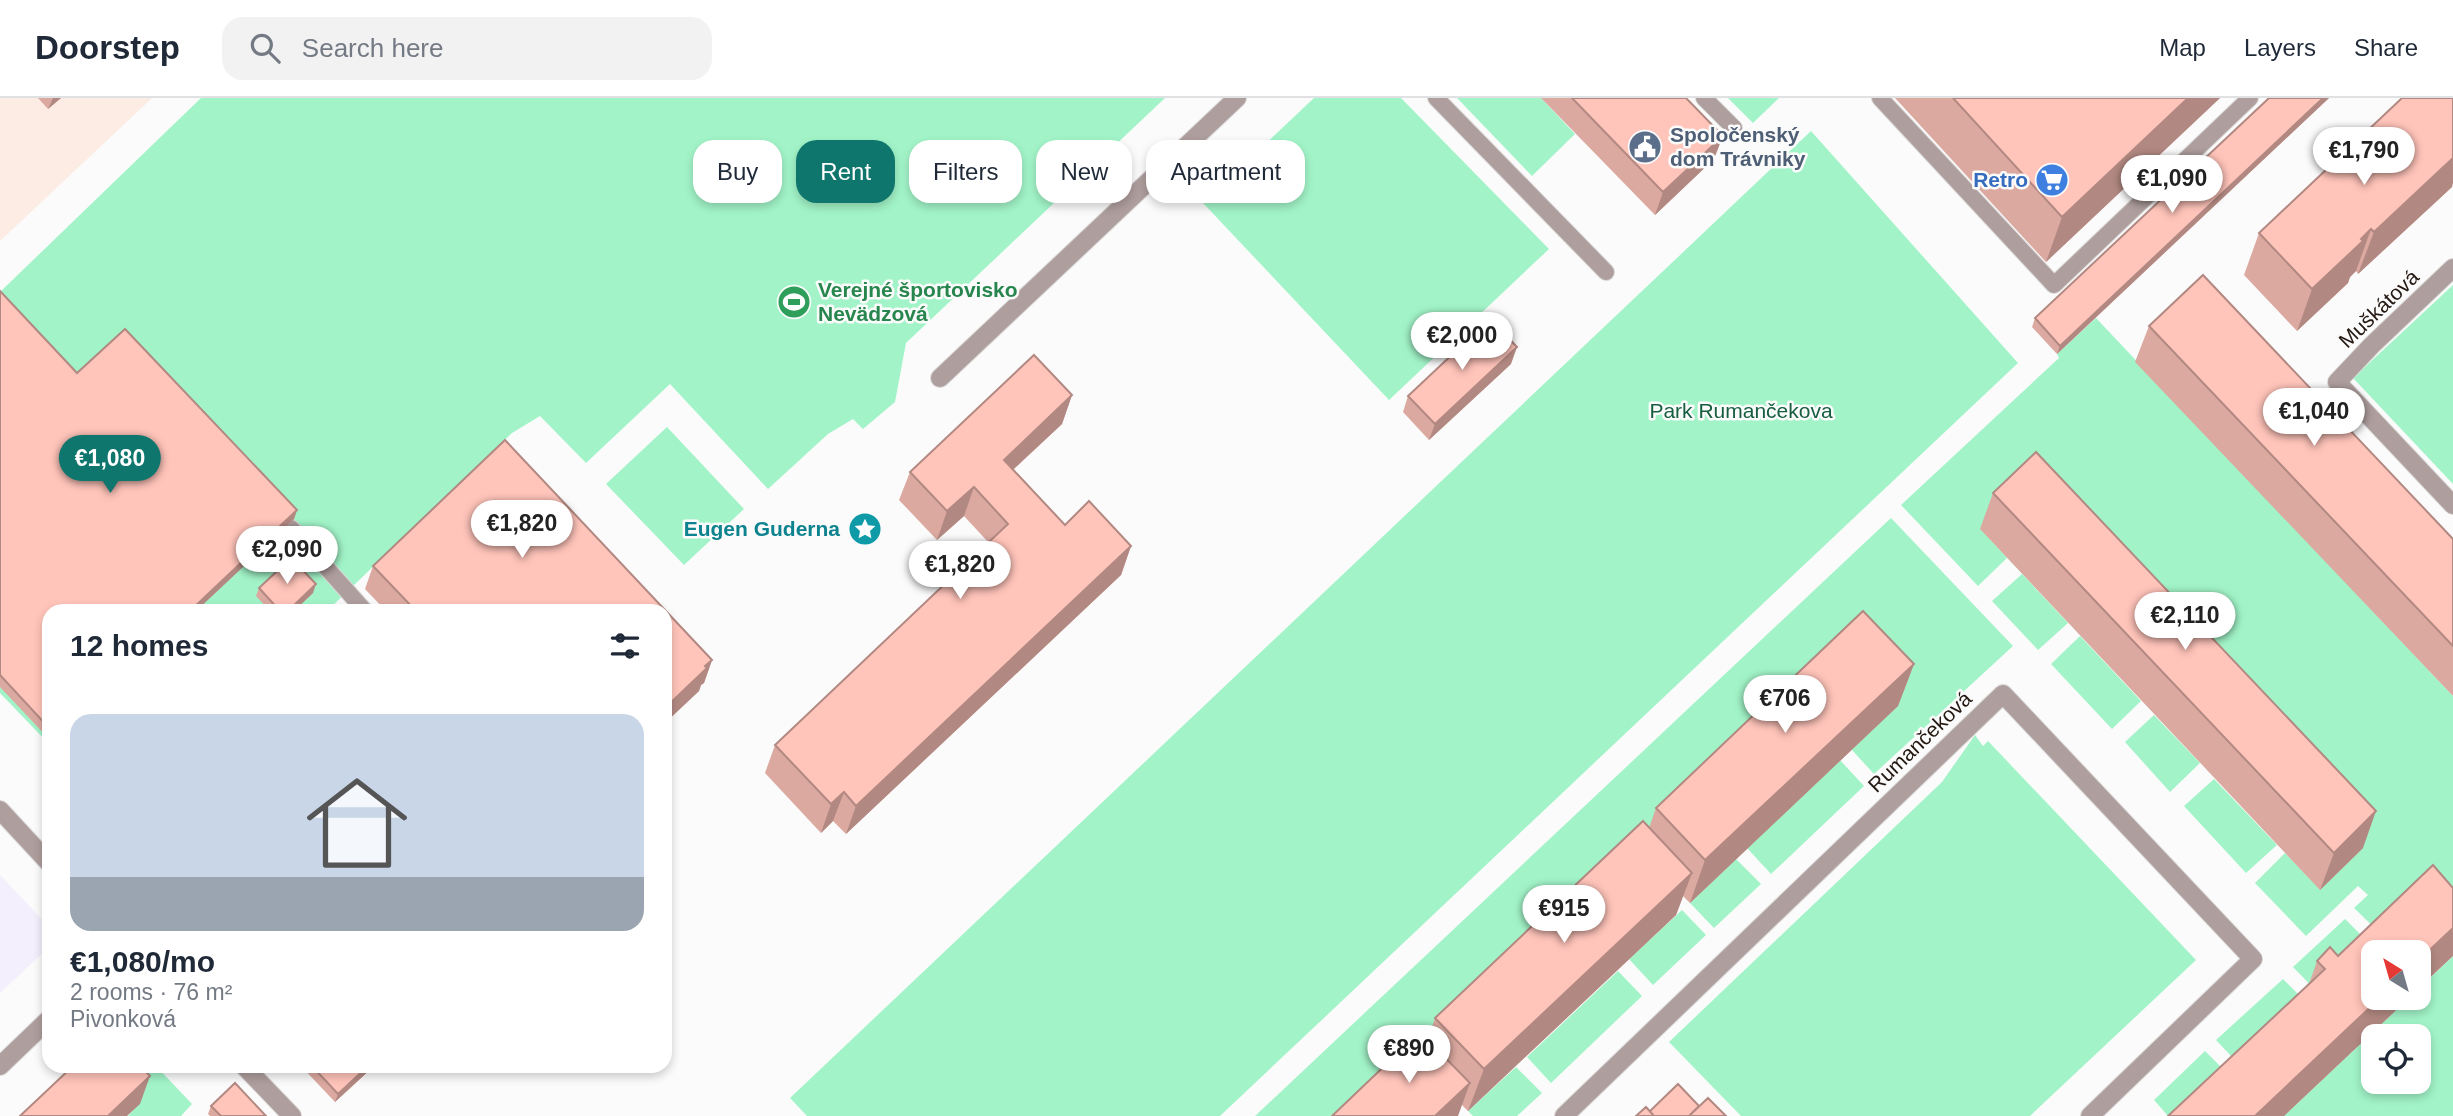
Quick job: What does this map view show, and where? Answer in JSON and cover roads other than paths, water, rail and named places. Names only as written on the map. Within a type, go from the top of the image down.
[{"type":"street","points":[[940,377],[1237,98]]},
{"type":"street","name":"Muškátová","points":[[2453,268],[2337,382],[2453,505]]},
{"type":"street","name":"Rumančeková","points":[[1564,1116],[2003,694],[2253,959],[2090,1116]]},
{"type":"street","points":[[0,810],[42,855]]},
{"type":"street","points":[[0,1066],[42,1026]]},
{"type":"street","points":[[250,1073],[292,1116]]},
{"type":"lane","points":[[1436,98],[1606,272]]},
{"type":"lane","points":[[1704,98],[1734,128]]},
{"type":"lane","points":[[1880,98],[1968,182],[2054,285],[2250,98]]},
{"type":"lane","points":[[291,528],[359,604]]},
{"type":"place","name":"Spoločenský dom Trávniky","points":[[1645,147]]},
{"type":"place","name":"Retro","points":[[2052,180]]},
{"type":"place","name":"Verejné športovisko Nevädzová","points":[[794,302]]},
{"type":"place","name":"Eugen Guderna","points":[[865,529]]},
{"type":"park label","name":"Park Rumančekova","points":[[1741,411]]}]
